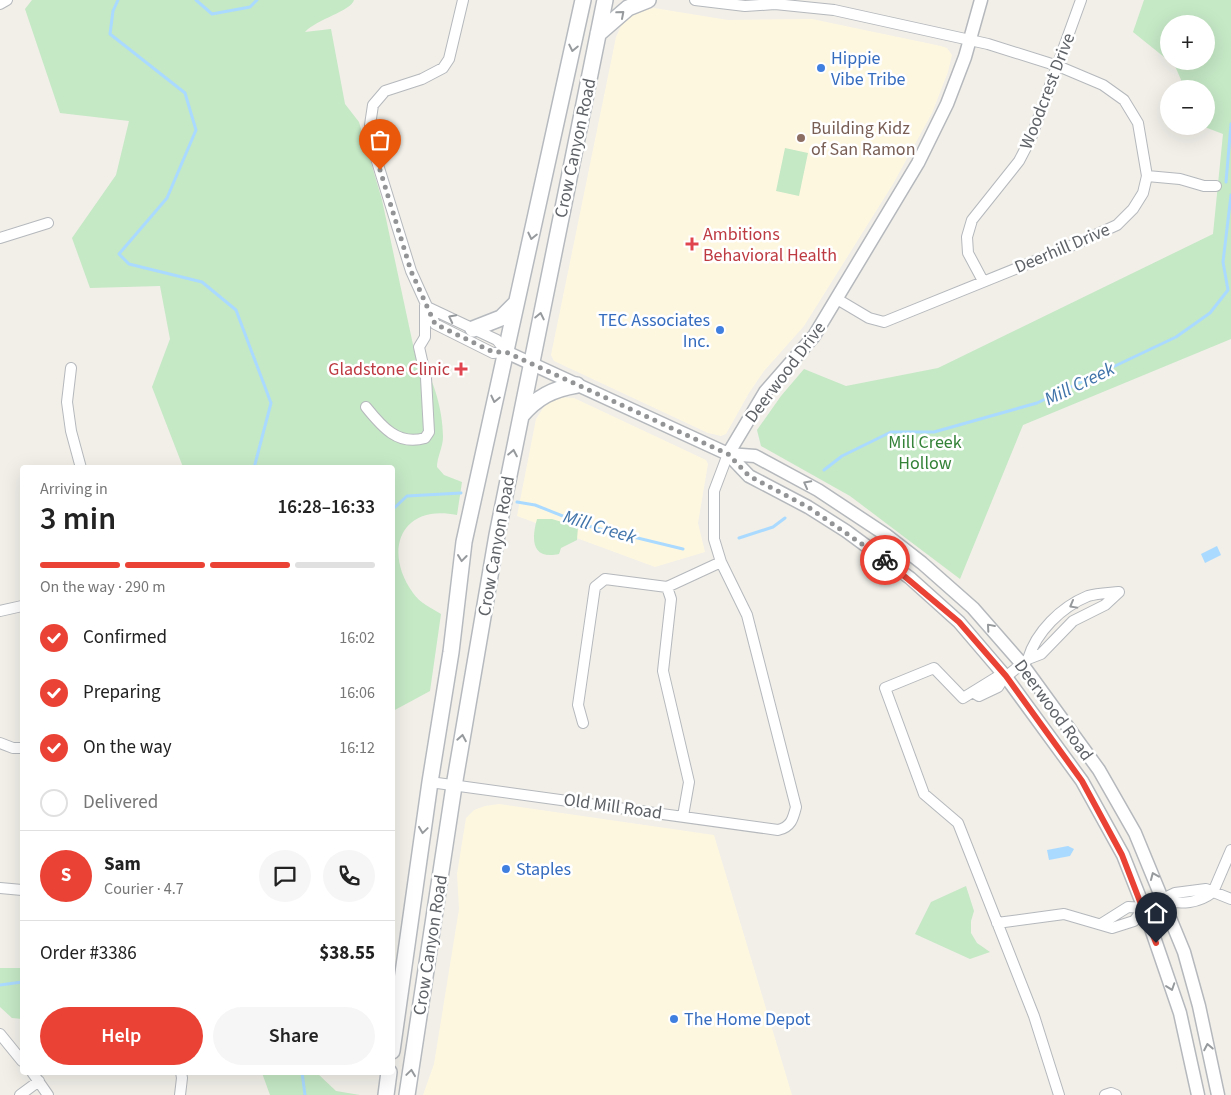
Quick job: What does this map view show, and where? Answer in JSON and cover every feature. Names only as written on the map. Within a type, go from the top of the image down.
[{"type":"main road","name":"Crow Canyon Road","points":[[395,1030],[430,782],[451,652],[464,542],[583,0]]},
{"type":"main road","name":"Crow Canyon Road","points":[[407,1095],[454,786],[520,417],[605,0]]},
{"type":"main road","points":[[598,34],[628,8],[648,0]]},
{"type":"main road","points":[[473,329],[502,318],[517,302]]},
{"type":"main road","points":[[520,417],[532,403],[547,393],[557,388],[577,385]]},
{"type":"main road","points":[[386,1095],[389,1075]]},
{"type":"street","points":[[0,4],[7,0]]},
{"type":"street","points":[[463,0],[449,59],[443,68],[422,79],[385,91],[374,106],[370,125],[375,155],[411,271],[425,306],[435,324],[493,352],[506,352]]},
{"type":"street","name":"Deerhill Drive","points":[[699,0],[745,6],[775,4],[834,10],[970,39],[1058,66],[1102,85],[1124,100],[1138,122],[1147,176],[1138,201],[1117,225],[1062,250],[884,322],[869,318],[837,299]]},
{"type":"street","name":"Deerwood Drive","points":[[792,821],[796,807],[747,615],[721,562],[714,539],[714,491],[728,454],[766,392],[814,336],[918,163],[947,104],[965,57],[981,0]]},
{"type":"street","name":"Woodcrest Drive","points":[[983,281],[968,253],[967,237],[972,220],[1019,161],[1027,146],[1081,0]]},
{"type":"street","points":[[1147,176],[1180,179],[1204,186],[1216,186]]},
{"type":"street","points":[[0,238],[48,224]]},
{"type":"street","points":[[425,306],[496,340],[506,352]]},
{"type":"street","points":[[366,407],[379,424],[392,435],[401,439],[417,440],[425,438],[429,432],[426,378],[419,347],[425,337],[425,306]]},
{"type":"street","name":"Deerwood Road","points":[[506,352],[728,454],[755,456],[818,490],[886,535],[922,563],[973,608],[1025,661],[1119,801],[1135,833],[1184,952],[1199,1006],[1218,1095]]},
{"type":"street","points":[[71,368],[67,402],[71,431],[80,465]]},
{"type":"street","name":"Deerwood Road","points":[[728,454],[749,476],[823,517],[910,578],[959,622],[1005,678],[1082,781],[1122,855],[1144,908],[1180,1013],[1198,1095]]},
{"type":"street","points":[[583,723],[578,705],[595,586],[605,579],[667,587],[721,562]]},
{"type":"street","points":[[667,587],[671,598],[663,671],[689,782],[683,816]]},
{"type":"street","points":[[1025,661],[1031,646],[1053,619],[1067,608],[1089,596],[1119,592],[1105,605],[1073,621],[1041,654],[1025,661],[1005,678],[997,677],[976,688],[974,693],[963,698],[934,668],[886,688],[924,794],[958,823],[1034,1016],[1059,1095]]},
{"type":"street","points":[[0,612],[20,607]]},
{"type":"street","points":[[0,743],[13,748],[20,748]]},
{"type":"street","name":"Old Mill Road","points":[[430,782],[778,830],[786,828],[792,821]]},
{"type":"street","points":[[997,923],[1064,914],[1112,928],[1120,927],[1134,921],[1144,908],[1164,900],[1179,905],[1206,898],[1213,892],[1231,850]]},
{"type":"street","points":[[0,888],[20,890]]},
{"type":"street","points":[[1213,892],[1231,900]]},
{"type":"street","points":[[0,1034],[20,1059]]},
{"type":"street","points":[[34,1075],[48,1095]]},
{"type":"street","points":[[180,1095],[181,1075]]},
{"type":"street","points":[[20,1095],[39,1081]]},
{"type":"street","points":[[1105,1095],[1111,1093],[1116,1095]]},
{"type":"shaded area","points":[[654,8],[728,20],[812,19],[941,46],[947,48],[952,55],[948,72],[932,113],[893,184],[804,326],[764,371],[726,434],[721,436],[708,433],[554,361],[551,355],[616,37],[622,24],[631,15],[641,10]]},
{"type":"shaded area","points":[[560,397],[574,398],[706,460],[708,464],[698,523],[705,552],[655,567],[517,516],[536,419],[545,405]]},
{"type":"shaded area","points":[[499,804],[714,835],[792,1095],[423,1095],[434,1064],[459,909],[457,874],[466,818],[474,810]]},
{"type":"green space","points":[[32,0],[354,0],[347,8],[310,27],[305,32],[331,29],[345,104],[359,122],[382,200],[415,354],[432,381],[439,404],[443,437],[437,467],[444,475],[462,482],[457,515],[438,513],[422,516],[410,524],[402,534],[399,547],[399,562],[404,577],[413,593],[422,602],[441,614],[430,691],[395,710],[395,465],[182,465],[152,387],[170,339],[160,286],[90,288],[72,238],[116,175],[129,121],[60,113],[25,9]]},
{"type":"green space","name":"Mill Creek Hollow","points":[[1144,0],[1231,0],[1231,339],[1023,425],[960,579],[850,496],[761,446],[757,430],[781,396],[804,369],[846,386],[938,368],[1213,234],[1223,134],[1215,131],[1215,80],[1181,80],[1177,70],[1215,70],[1215,15],[1160,15],[1160,54],[1133,32]]},
{"type":"green space","points":[[785,148],[808,153],[799,196],[776,191]]},
{"type":"green space","points":[[537,519],[552,519],[578,527],[577,540],[561,548],[559,554],[543,554],[536,547],[534,541]]},
{"type":"green space","points":[[966,886],[974,911],[971,921],[971,933],[977,943],[990,952],[970,959],[915,934],[931,902]]},
{"type":"green space","points":[[0,968],[20,968],[20,1019],[12,1018],[0,1007]]},
{"type":"green space","points":[[263,1075],[319,1075],[336,1091],[360,1095],[270,1095]]},
{"type":"water","points":[[1217,546],[1221,555],[1205,563],[1201,554]]},
{"type":"water","points":[[1068,846],[1074,849],[1070,856],[1049,860],[1047,850]]},
{"type":"waterway","points":[[118,0],[113,11],[110,34],[185,93],[196,130],[167,198],[119,254],[129,264],[202,282],[236,310],[271,403],[255,465]]},
{"type":"waterway","points":[[196,0],[212,14],[250,7],[257,0]]},
{"type":"waterway","points":[[1226,182],[1231,124]]},
{"type":"waterway","name":"Mill Creek","points":[[824,470],[842,456],[891,432],[934,432],[1037,403],[1176,337],[1210,313],[1228,290],[1223,262],[1231,195]]},
{"type":"waterway","name":"Mill Creek","points":[[395,507],[407,496],[461,493]]},
{"type":"waterway","name":"Mill Creek","points":[[517,502],[535,505],[588,526],[683,549]]},
{"type":"waterway","name":"Mill Creek","points":[[739,538],[773,527],[785,518]]},
{"type":"waterway","points":[[0,985],[20,982]]},
{"type":"waterway","points":[[302,1075],[305,1095]]},
{"type":"way so far","points":[[380,170],[400,230],[411,271],[425,306],[435,324],[493,352],[506,352],[728,454],[749,476],[808,507],[885,560]]},
{"type":"place","name":"Hippie Vibe Tribe","points":[[821,68]]},
{"type":"place","name":"Building Kidz of San Ramon","points":[[801,138]]},
{"type":"place","name":"Ambitions Behavioral Health","points":[[692,244]]},
{"type":"place","name":"TEC Associates Inc.","points":[[720,330]]},
{"type":"place","name":"Gladstone Clinic","points":[[461,369]]},
{"type":"place","name":"Staples","points":[[506,869]]},
{"type":"place","name":"The Home Depot","points":[[674,1019]]},
{"type":"route","points":[[885,560],[910,578],[959,622],[1006,676],[1082,781],[1122,855],[1156,943]]}]
